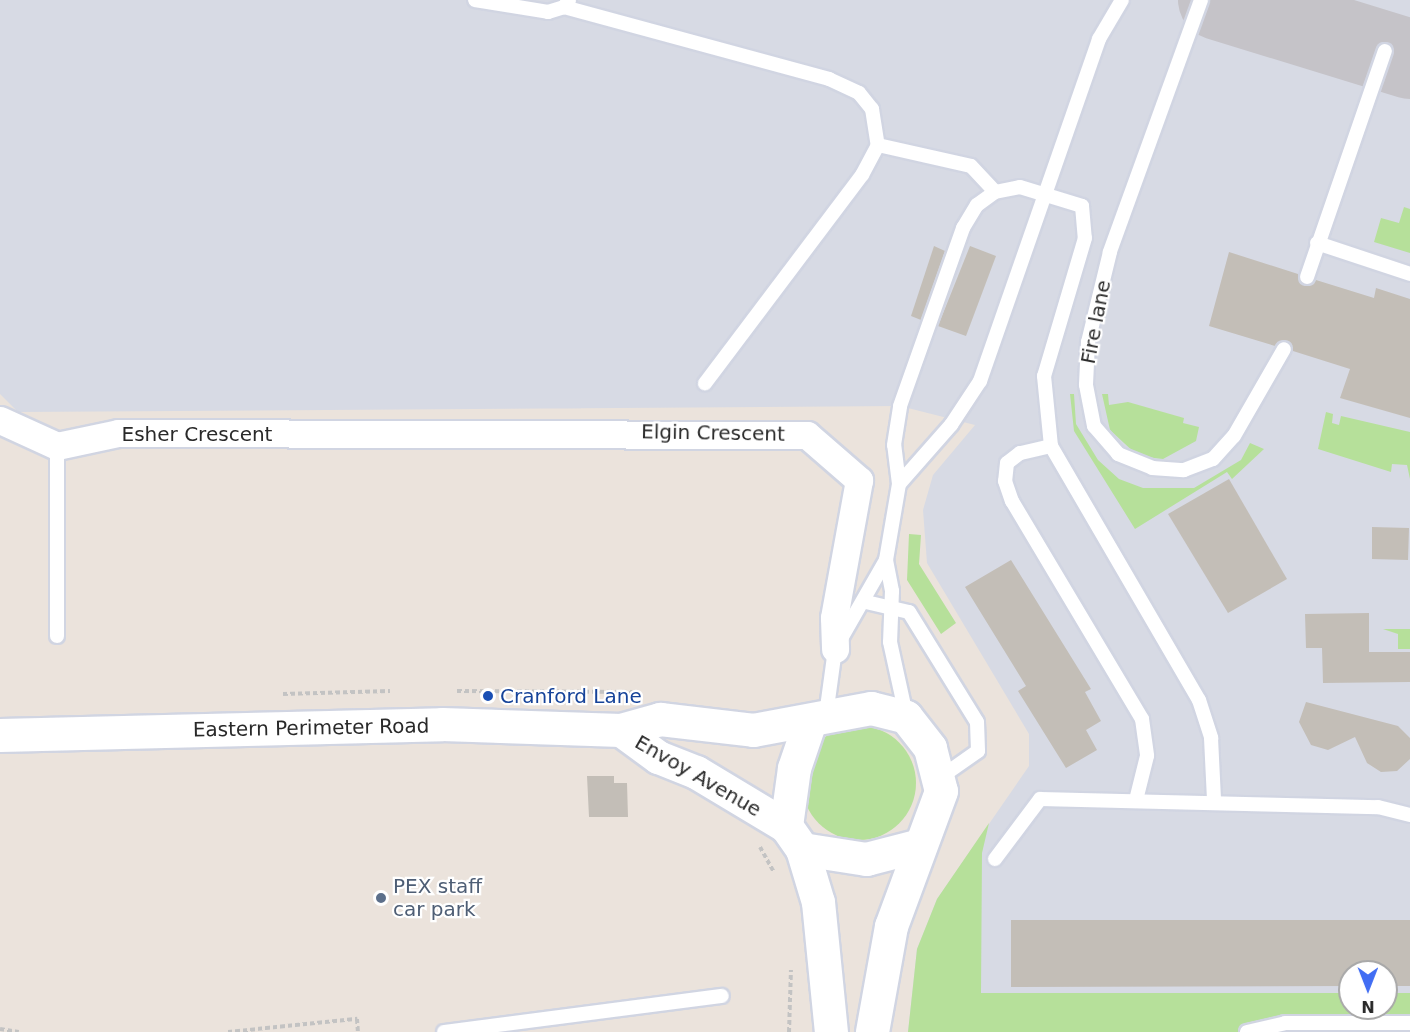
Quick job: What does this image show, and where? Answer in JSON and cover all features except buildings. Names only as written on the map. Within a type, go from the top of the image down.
[{"type":"street","points":[[0,420],[57,446]]},
{"type":"street","name":"Esher Crescent","points":[[57,446],[118,433],[522,434]]},
{"type":"street","name":"Elgin Crescent","points":[[522,434],[786,433],[820,442],[854,471],[861,495],[834,618],[835,649]]},
{"type":"street","points":[[831,1032],[824,937],[794,838],[794,768],[818,718],[871,708],[906,717],[930,748],[941,777],[939,806],[920,846],[891,926],[872,1032]]},
{"type":"street","name":"Envoy Avenue","points":[[621,730],[660,719],[734,730],[818,718]]},
{"type":"street","name":"Eastern Perimeter Road","points":[[0,735],[442,724],[621,730]]},
{"type":"street","name":"Envoy Avenue","points":[[621,730],[658,757],[696,772],[794,838]]},
{"type":"street","points":[[794,838],[866,859],[920,846]]},
{"type":"lane","points":[[475,0],[548,12],[567,4],[829,79],[859,93],[872,109],[878,145],[705,383]]},
{"type":"lane","points":[[899,484],[951,425],[980,381],[1100,39],[1122,0]]},
{"type":"lane","name":"Fire lane","points":[[1201,0],[1107,263],[1088,342],[1086,385],[1094,426],[1118,454],[1152,468],[1184,470],[1213,459],[1234,436],[1284,349]]},
{"type":"lane","points":[[1307,277],[1385,51]]},
{"type":"lane","points":[[878,145],[971,166],[995,192]]},
{"type":"lane","points":[[818,718],[835,649],[866,602],[886,560],[899,484],[894,445],[900,406],[963,228],[977,205],[995,192],[1020,187],[1047,193],[1082,206],[1085,238],[1044,376],[1051,446],[1199,700],[1211,738],[1214,800]]},
{"type":"lane","points":[[1317,243],[1410,274]]},
{"type":"lane","points":[[57,446],[57,636]]},
{"type":"lane","points":[[1051,446],[1020,453],[1007,463],[1005,482],[1142,719],[1147,756],[1136,800]]},
{"type":"lane","points":[[886,560],[892,604],[890,642],[906,717]]},
{"type":"lane","points":[[866,602],[892,604],[909,612],[977,722],[978,751],[941,777]]},
{"type":"lane","points":[[995,859],[1040,799],[1214,800],[1378,807],[1410,816]]},
{"type":"lane","points":[[444,1032],[722,996]]},
{"type":"lane","points":[[1247,1032],[1285,1023],[1410,1023]]},
{"type":"path","points":[[755,839],[780,883]]},
{"type":"path","points":[[789,1032],[791,962]]},
{"type":"path","points":[[228,1032],[357,1019],[358,1032]]},
{"type":"path","points":[[0,1029],[19,1032]]},
{"type":"shaded area","points":[[0,0],[1410,0],[1410,1032],[908,1032],[917,949],[937,899],[1029,766],[1029,734],[927,563],[923,510],[933,475],[975,425],[900,406],[18,412],[0,394]]},
{"type":"green space","points":[[1404,207],[1410,209],[1410,253],[1374,242],[1381,218],[1399,223]]},
{"type":"green space","points":[[1070,394],[1074,394],[1076,424],[1098,460],[1119,479],[1143,488],[1194,488],[1241,460],[1250,443],[1264,449],[1232,479],[1227,472],[1135,529],[1074,431]]},
{"type":"green space","points":[[1102,394],[1108,394],[1109,405],[1128,402],[1184,418],[1183,423],[1199,427],[1196,441],[1163,459],[1138,456],[1110,430]]},
{"type":"green space","points":[[1326,412],[1333,414],[1332,423],[1339,425],[1341,416],[1410,432],[1410,479],[1407,465],[1392,464],[1391,472],[1318,449]]},
{"type":"green space","points":[[909,534],[921,535],[919,564],[956,623],[941,634],[907,580]]},
{"type":"green space","points":[[1383,629],[1410,629],[1410,649],[1398,649],[1398,634]]},
{"type":"green space","points":[[859,726],[881,731],[899,743],[911,761],[916,783],[911,805],[899,823],[881,835],[859,840],[837,835],[819,823],[807,805],[802,783],[807,761],[819,743],[837,731]]},
{"type":"green space","points":[[989,823],[982,853],[981,993],[1338,993],[1338,1020],[1398,1020],[1398,993],[1410,993],[1410,1032],[908,1032],[917,949],[937,899]]},
{"type":"taxiway","points":[[1218,0],[1410,59]]},
{"type":"place","name":"Cranford Lane","points":[[488,696]]},
{"type":"place","name":"PEX staff car park","points":[[381,898]]}]
